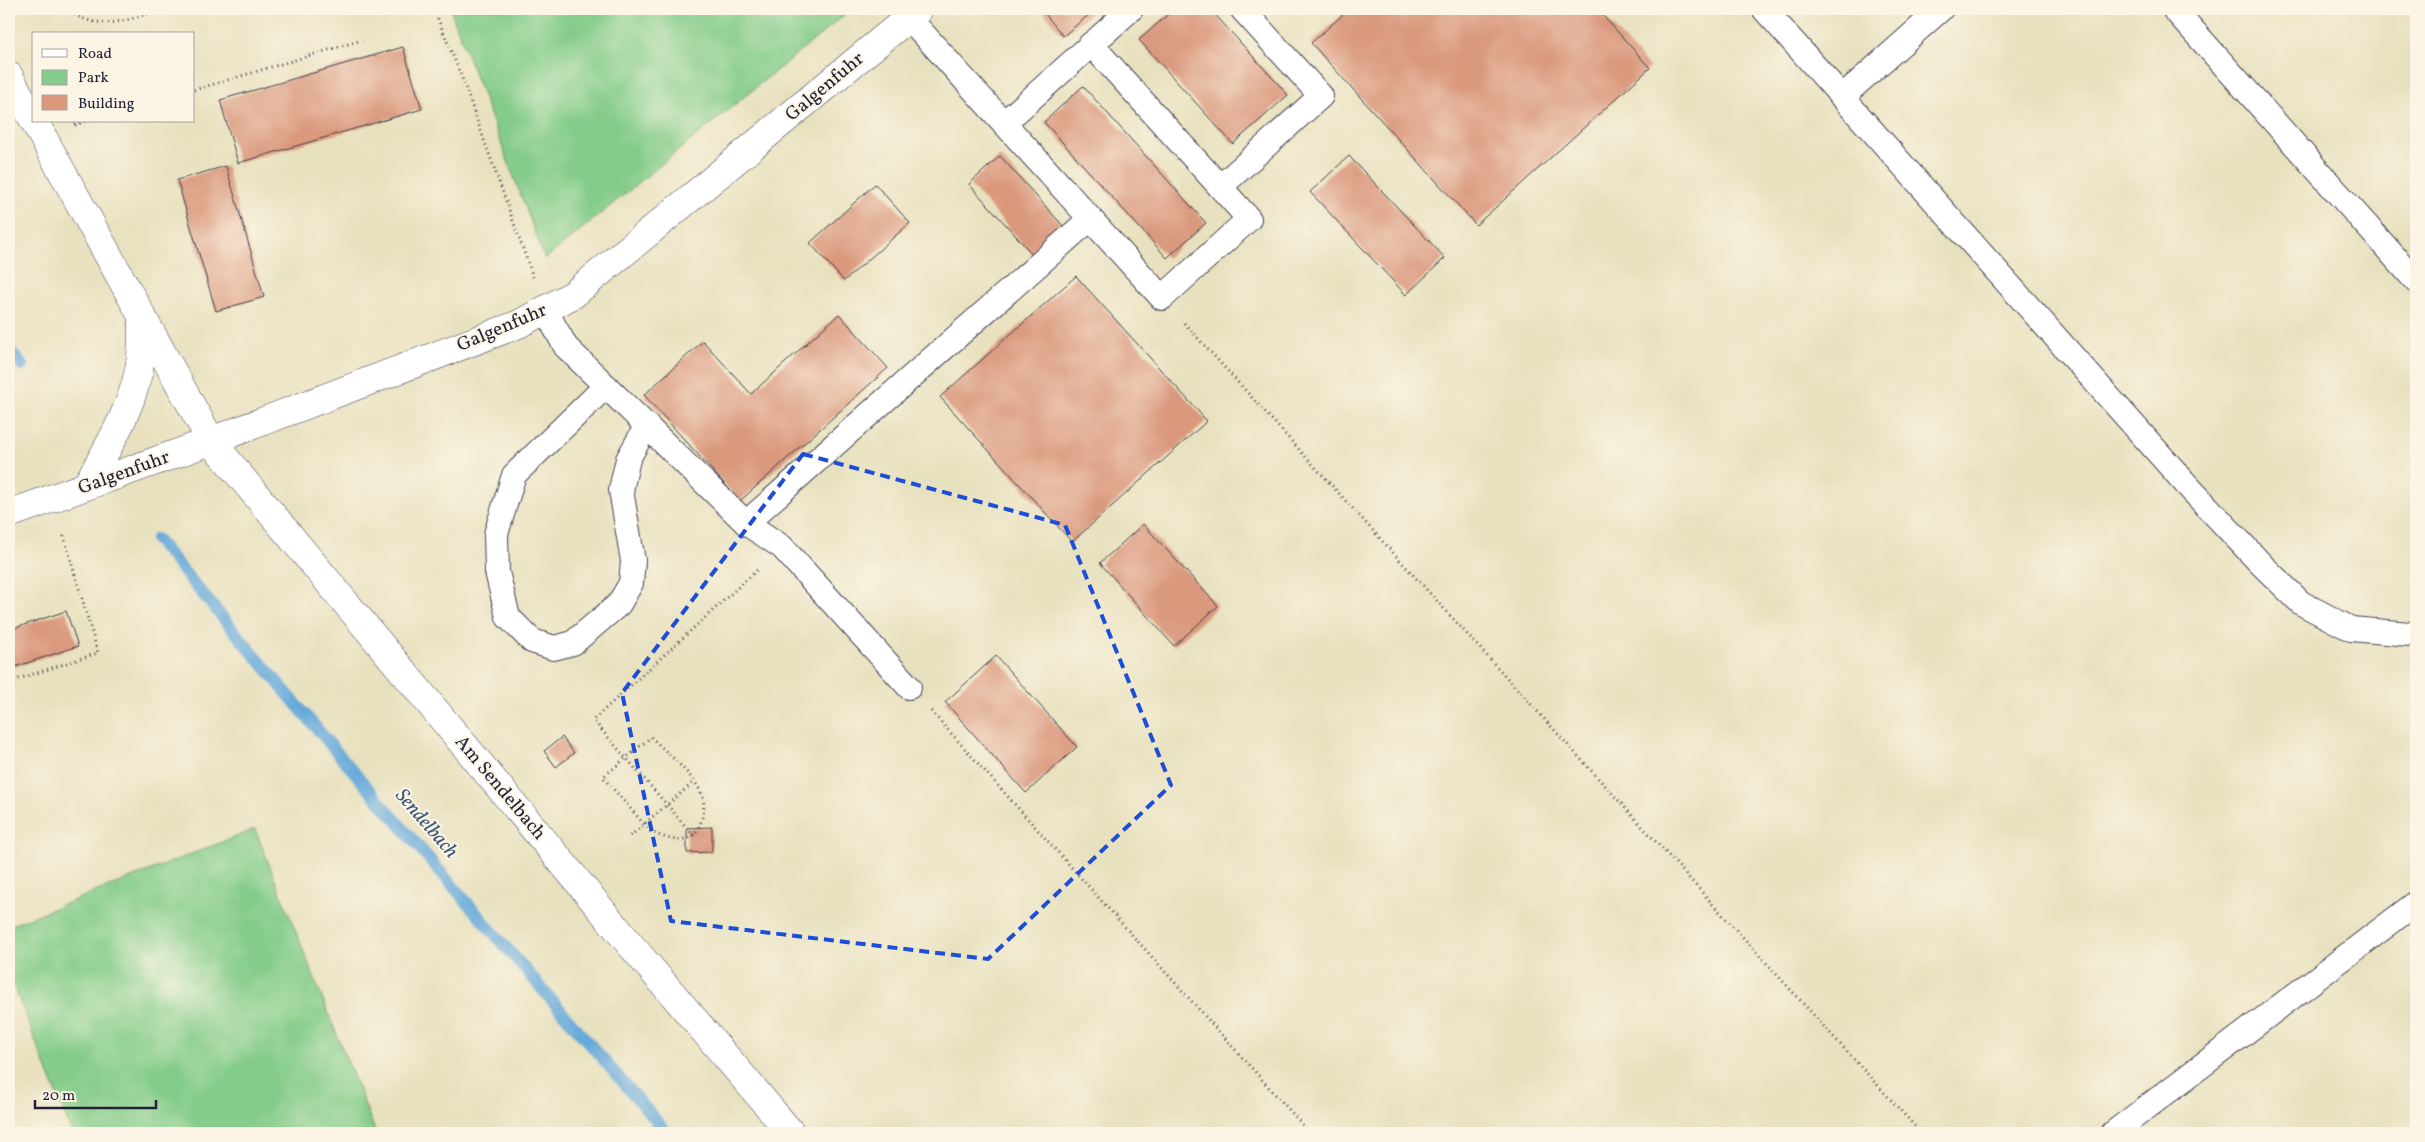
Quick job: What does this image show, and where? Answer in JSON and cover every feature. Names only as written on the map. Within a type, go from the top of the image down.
[{"type":"street","name":"Galgenfuhr","points":[[9,514],[211,441],[519,324],[574,294],[914,13]]},
{"type":"street","name":"Am Sendelbach","points":[[9,76],[32,117]]},
{"type":"street","name":"Am Sendelbach","points":[[35,122],[211,441],[629,943],[791,1133]]},
{"type":"street","points":[[86,486],[120,423],[133,392],[141,356],[142,316]]},
{"type":"lane","points":[[1004,123],[1131,9]]},
{"type":"lane","points":[[1220,187],[1321,96],[1242,9]]},
{"type":"lane","points":[[1764,9],[2186,484],[2301,603],[2351,629],[2410,634],[2416,632]]},
{"type":"lane","points":[[1842,97],[1941,9]]},
{"type":"lane","points":[[2174,9],[2416,281]]},
{"type":"lane","points":[[914,13],[1004,123],[1162,298],[1249,219],[1091,44]]},
{"type":"lane","points":[[746,523],[1090,218]]},
{"type":"lane","points":[[545,310],[566,347],[746,523],[782,547],[909,687]]},
{"type":"lane","points":[[606,386],[514,475],[496,534],[497,572],[508,616],[532,641],[554,648],[573,644],[619,604],[631,584],[633,560],[621,490],[628,459],[647,425]]},
{"type":"lane","points":[[2112,1133],[2416,903]]},
{"type":"path","points":[[66,9],[78,18],[112,24],[164,9]]},
{"type":"path","points":[[434,9],[462,78],[545,310]]},
{"type":"path","points":[[195,90],[362,40]]},
{"type":"path","points":[[72,125],[82,122]]},
{"type":"path","points":[[1162,298],[1921,1133]]},
{"type":"path","points":[[9,682],[98,653],[67,552],[55,498]]},
{"type":"path","points":[[694,836],[593,720],[782,547]]},
{"type":"path","points":[[909,687],[1310,1133]]},
{"type":"path","points":[[651,737],[694,782],[702,795],[704,809],[699,828],[694,836],[683,840],[672,839],[659,836],[643,826],[602,777],[626,758],[651,737]]},
{"type":"path","points":[[630,836],[694,782]]},
{"type":"highlighted area","points":[[803,454],[1065,525],[1171,785],[988,959],[671,921],[622,693]]},
{"type":"green space","points":[[450,9],[852,9],[545,259]]},
{"type":"green space","points":[[255,829],[376,1133],[72,1133],[9,974],[9,926]]},
{"type":"building","points":[[1041,9],[1096,9],[1063,36]]},
{"type":"building","points":[[1174,9],[1210,9],[1288,95],[1233,144],[1139,40]]},
{"type":"building","points":[[1349,9],[1597,9],[1650,68],[1476,225],[1311,43]]},
{"type":"building","points":[[403,47],[422,109],[238,163],[220,100]]},
{"type":"building","points":[[1083,86],[1206,223],[1167,258],[1044,122]]},
{"type":"building","points":[[1000,156],[1065,228],[1034,256],[969,184]]},
{"type":"building","points":[[1349,156],[1445,258],[1406,295],[1310,192]]},
{"type":"building","points":[[226,166],[264,297],[216,311],[177,180]]},
{"type":"building","points":[[875,184],[910,223],[844,281],[810,243]]},
{"type":"building","points":[[1076,276],[1207,421],[1072,542],[940,397]]},
{"type":"building","points":[[839,314],[888,368],[740,501],[644,395],[703,341],[751,394]]},
{"type":"building","points":[[1143,524],[1218,606],[1174,646],[1100,563]]},
{"type":"building","points":[[66,611],[78,646],[9,669],[9,630]]},
{"type":"building","points":[[996,656],[1077,747],[1026,793],[945,702]]},
{"type":"building","points":[[562,737],[574,753],[556,767],[544,751]]},
{"type":"building","points":[[712,827],[712,852],[687,853],[687,828]]},
{"type":"waterway","name":"Sendelbach","points":[[9,349],[22,365]]},
{"type":"waterway","name":"Sendelbach","points":[[156,539],[341,757],[667,1133]]}]
